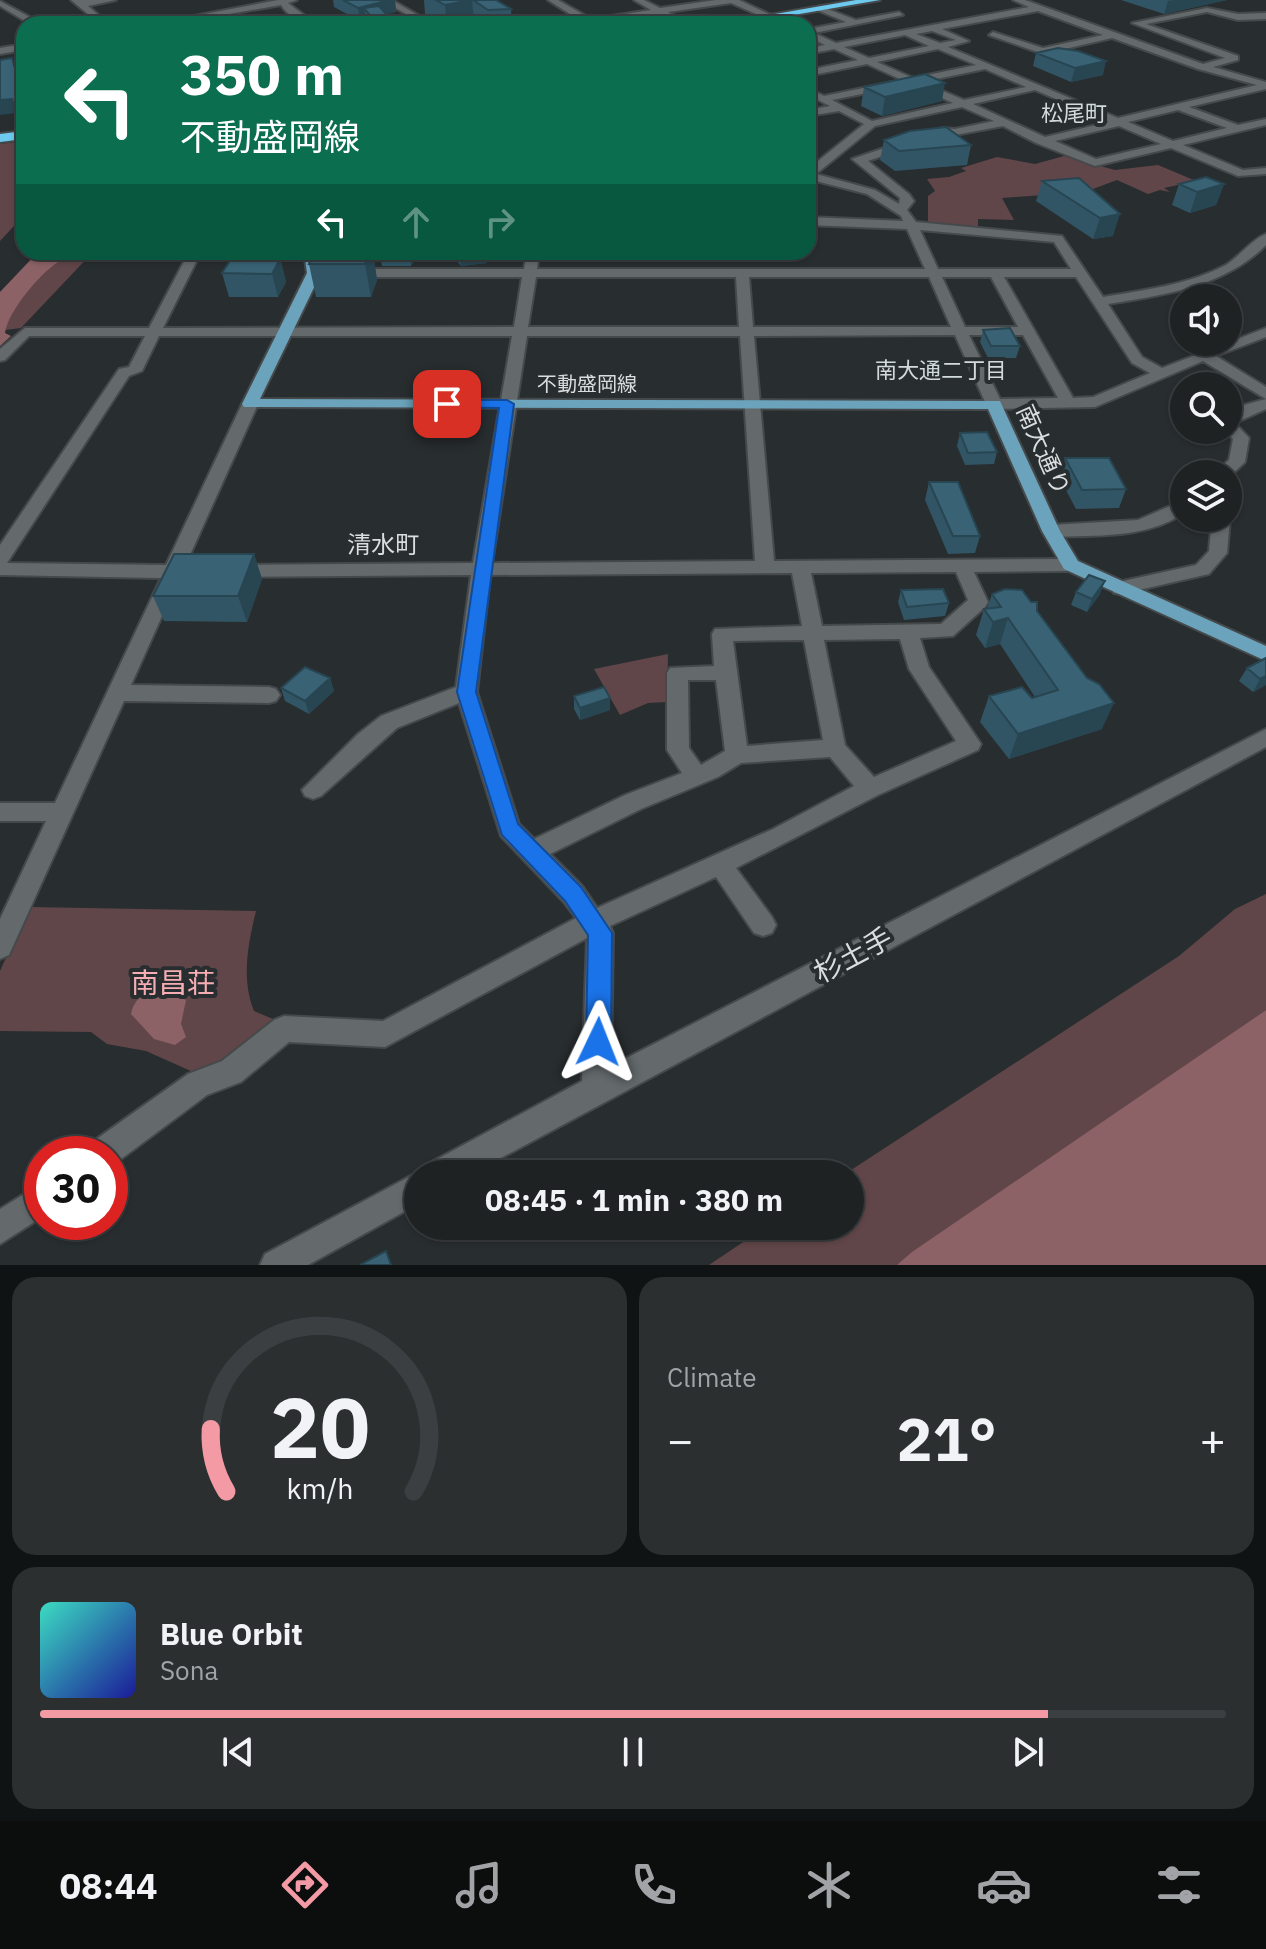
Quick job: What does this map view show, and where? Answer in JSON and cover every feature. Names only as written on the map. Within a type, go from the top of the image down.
[{"type":"highway","points":[[769,16],[875,0]]},
{"type":"main road","points":[[250,404],[286,331],[321,273],[314,260]]},
{"type":"main road","name":"不動盛岡線","points":[[250,404],[994,404]]},
{"type":"main road","name":"南大通り","points":[[994,404],[1051,531],[1071,565]]},
{"type":"main road","points":[[1071,565],[1266,654]]},
{"type":"street","points":[[78,2],[112,0]]},
{"type":"street","points":[[386,0],[415,16]]},
{"type":"street","points":[[552,0],[580,16]]},
{"type":"street","points":[[638,0],[669,16]]},
{"type":"street","points":[[631,16],[732,0],[769,16]]},
{"type":"street","points":[[943,0],[955,4]]},
{"type":"street","points":[[1017,0],[1201,67],[1266,85]]},
{"type":"street","points":[[201,16],[287,1],[288,10],[298,16]]},
{"type":"street","points":[[78,2],[95,16]]},
{"type":"street","points":[[0,3],[22,16]]},
{"type":"street","points":[[209,6],[223,16]]},
{"type":"street","points":[[820,8],[855,23]]},
{"type":"street","points":[[816,50],[1039,8]]},
{"type":"street","points":[[816,21],[885,10]]},
{"type":"street","points":[[1201,67],[1235,58],[1136,23],[1207,10],[1238,17],[1266,16]]},
{"type":"street","points":[[402,16],[412,14]]},
{"type":"street","points":[[816,31],[899,15]]},
{"type":"street","points":[[978,19],[1057,47]]},
{"type":"street","points":[[933,28],[1043,51],[1113,35]]},
{"type":"street","points":[[816,71],[1012,32]]},
{"type":"street","points":[[907,33],[1242,174],[1266,171]]},
{"type":"street","points":[[816,37],[1040,141],[1095,163],[1265,122]]},
{"type":"street","points":[[822,99],[986,66]]},
{"type":"street","points":[[1040,141],[1266,85]]},
{"type":"street","points":[[816,168],[871,124],[1037,87]]},
{"type":"street","points":[[816,96],[871,124]]},
{"type":"street","points":[[1179,107],[1238,129]]},
{"type":"street","points":[[816,112],[839,108]]},
{"type":"street","points":[[835,153],[861,160],[947,130],[955,132],[1001,123]]},
{"type":"street","points":[[861,160],[858,161],[905,196],[908,201],[900,209]]},
{"type":"street","name":"南大通り","points":[[816,177],[871,192],[908,217],[994,404]]},
{"type":"street","points":[[816,221],[1058,239],[1137,360],[1161,373]]},
{"type":"street","points":[[1098,302],[1196,284],[1264,243]]},
{"type":"street","points":[[0,559],[124,372],[134,371],[157,332],[191,260]]},
{"type":"street","points":[[531,260],[481,571],[466,692],[509,829],[573,894],[600,933],[596,1089]]},
{"type":"street","points":[[345,273],[742,274],[799,268],[934,273],[1080,273]]},
{"type":"street","points":[[995,273],[1069,404]]},
{"type":"street","points":[[742,274],[765,568]]},
{"type":"street","points":[[0,357],[25,332],[1027,331]]},
{"type":"street","points":[[1242,341],[1266,332]]},
{"type":"street","points":[[994,404],[1095,402],[1202,356]]},
{"type":"street","points":[[1206,356],[1266,394]]},
{"type":"street","points":[[0,947],[250,404]]},
{"type":"street","points":[[1242,413],[1266,404]]},
{"type":"street","points":[[1051,531],[1129,526],[1170,517]]},
{"type":"street","points":[[1121,588],[1202,570],[1218,553],[1220,532]]},
{"type":"street","name":"清水町","points":[[0,569],[481,571],[1071,565]]},
{"type":"street","points":[[737,755],[722,634],[946,631],[978,602],[963,567]]},
{"type":"street","points":[[801,569],[835,748],[870,789]]},
{"type":"street","points":[[127,1136],[198,1084],[231,1072],[284,1029],[385,1034],[593,922],[970,744],[919,669],[908,632]]},
{"type":"street","points":[[697,776],[678,750],[677,673],[725,673]]},
{"type":"street","points":[[313,790],[389,722],[466,692]]},
{"type":"street","points":[[117,693],[269,695]]},
{"type":"street","name":"杉土手","points":[[467,1160],[1266,737]]},
{"type":"street","points":[[531,852],[737,755],[835,748]]},
{"type":"street","points":[[0,812],[62,812]]},
{"type":"street","points":[[720,864],[763,925]]},
{"type":"street","points":[[276,1265],[404,1195]]},
{"type":"street","points":[[0,1228],[24,1211]]},
{"type":"green space","points":[[16,142],[16,224],[0,241],[0,144]]},
{"type":"green space","points":[[1064,156],[1115,170],[1158,165],[1196,181],[1164,188],[1170,192],[1160,190],[1148,194],[1117,180],[1085,192],[1002,198],[1014,220],[978,219],[978,228],[928,223],[928,196],[935,191],[927,179],[949,177],[966,171],[961,168],[997,157],[1035,164]]},
{"type":"green space","points":[[60,260],[85,260],[21,328],[5,330],[27,290]]},
{"type":"green space","points":[[668,654],[667,702],[648,703],[620,715],[594,669]]},
{"type":"green space","points":[[1266,894],[1266,1010],[897,1265],[709,1265],[746,1240],[864,1240],[864,1162],[1179,956],[1235,909]]},
{"type":"green space","name":"南昌荘","points":[[29,907],[256,911],[247,961],[250,999],[254,1011],[280,1022],[230,1059],[193,1072],[146,1051],[107,1044],[91,1032],[0,1031],[0,971]]},
{"type":"shaded area","points":[[30,260],[62,260],[46,272],[19,303],[5,333],[11,336],[0,346],[0,292]]},
{"type":"shaded area","points":[[165,988],[186,1000],[181,1024],[186,1037],[175,1045],[154,1039],[131,1014],[139,998]]},
{"type":"shaded area","points":[[1266,1010],[1266,1265],[897,1265],[912,1252]]},
{"type":"building","points":[[343,0],[390,0],[358,8]]},
{"type":"building","points":[[436,0],[471,0],[445,5]]},
{"type":"building","points":[[473,0],[496,0],[511,9],[488,10]]},
{"type":"building","points":[[379,6],[388,16],[370,16],[364,8]]},
{"type":"building","points":[[1058,48],[1106,61],[1075,68],[1036,53]]},
{"type":"building","points":[[12,58],[16,72],[16,111],[12,99],[0,100],[0,60]]},
{"type":"building","points":[[925,74],[945,83],[885,97],[864,87]]},
{"type":"building","points":[[946,127],[971,145],[899,151],[884,140],[910,131]]},
{"type":"building","points":[[1206,177],[1224,184],[1197,192],[1179,184]]},
{"type":"building","points":[[1079,178],[1120,214],[1100,218],[1042,181]]},
{"type":"building","points":[[230,260],[279,260],[272,274],[222,273]]},
{"type":"building","points":[[311,260],[367,260],[365,264],[309,264]]},
{"type":"building","points":[[1010,328],[1020,346],[991,346],[983,330]]},
{"type":"building","points":[[987,432],[997,452],[968,453],[960,433]]},
{"type":"building","points":[[1065,458],[1109,458],[1126,489],[1082,490]]},
{"type":"building","points":[[929,482],[958,482],[980,536],[953,536]]},
{"type":"building","points":[[174,554],[254,554],[238,596],[153,596]]},
{"type":"building","points":[[1089,575],[1105,581],[1092,599],[1076,592]]},
{"type":"building","points":[[943,589],[949,603],[907,607],[901,590]]},
{"type":"building","points":[[1005,589],[1022,590],[1031,602],[1037,602],[1037,611],[1087,678],[1099,684],[1114,703],[1018,734],[989,696],[1022,687],[1032,698],[1058,690],[1008,618],[993,622],[984,609],[1001,607],[992,594]]},
{"type":"building","points":[[1266,658],[1266,676],[1260,679],[1247,668]]},
{"type":"building","points":[[305,667],[330,678],[305,701],[281,688]]},
{"type":"building","points":[[604,687],[610,698],[580,708],[574,696]]},
{"type":"building","points":[[386,1251],[391,1265],[360,1265]]},
{"type":"district","name":"松尾町","points":[[1074,113]]},
{"type":"district","name":"南大通二丁目","points":[[941,370]]},
{"type":"route","points":[[447,404],[507,404],[466,692],[509,829],[573,894],[600,933],[598,1042]]}]
